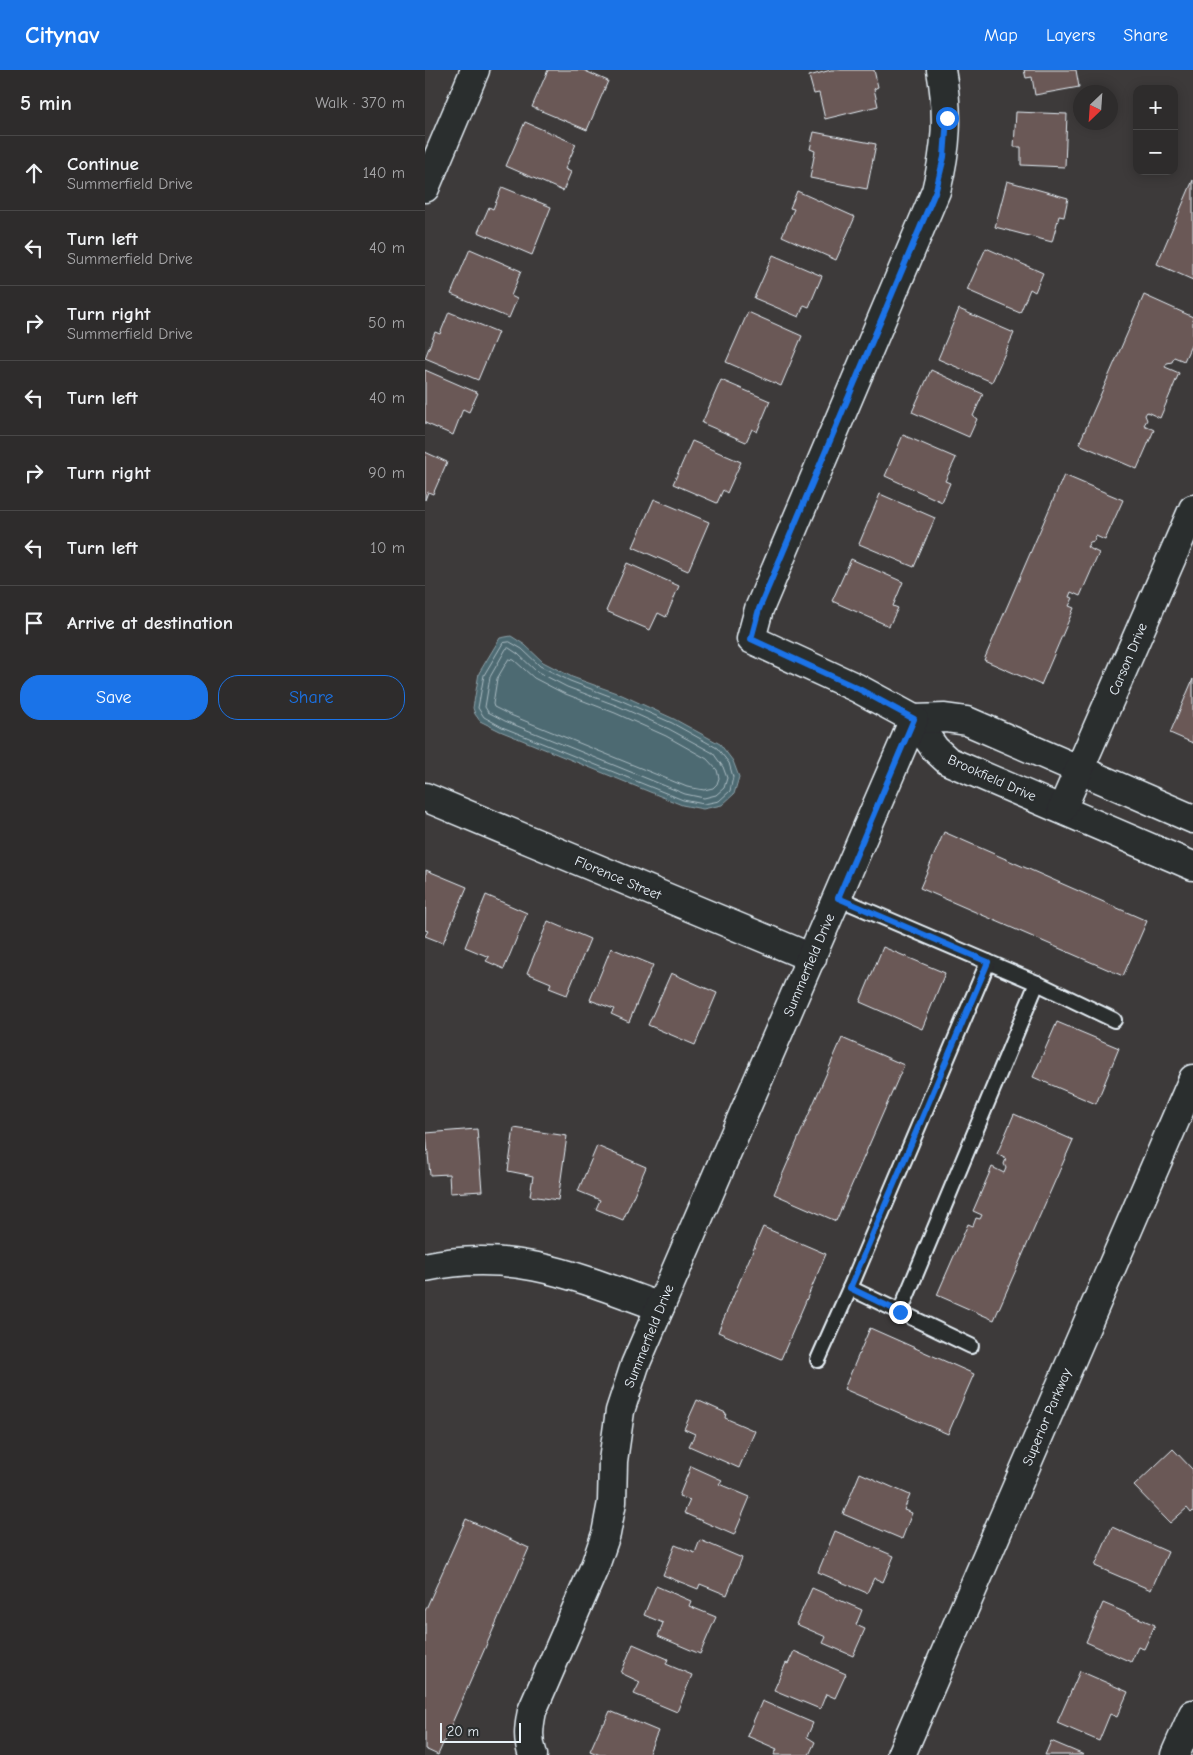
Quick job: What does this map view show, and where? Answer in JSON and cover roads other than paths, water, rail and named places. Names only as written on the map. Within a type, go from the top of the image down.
[{"type":"street","points":[[425,188],[475,70]]},
{"type":"street","points":[[941,70],[947,118],[944,157],[936,190],[759,609],[751,639],[857,688],[914,719],[945,718],[967,721],[1193,818]]},
{"type":"street","name":"Carson Drive","points":[[1063,810],[1193,509]]},
{"type":"street","name":"Brookfield Drive","points":[[914,719],[935,749],[948,761],[1193,866]]},
{"type":"street","name":"Summerfield Drive","points":[[533,1755],[528,1729],[532,1711],[595,1566],[606,1534],[612,1502],[613,1461],[620,1411],[635,1365],[914,719]]},
{"type":"street","name":"Florence Street","points":[[425,797],[812,958]]},
{"type":"street","name":"Superior Parkway","points":[[901,1755],[1193,1079]]},
{"type":"street","points":[[425,1267],[448,1262],[479,1260],[538,1266],[572,1275],[660,1307]]},
{"type":"street","points":[[1175,1755],[1193,1714]]},
{"type":"lane","points":[[838,898],[1037,983],[1114,1020]]},
{"type":"lane","points":[[818,1360],[988,962]]},
{"type":"lane","points":[[900,1312],[1037,983]]},
{"type":"lane","points":[[850,1288],[971,1346]]},
{"type":"water","points":[[511,636],[525,645],[543,662],[572,677],[622,695],[674,719],[720,744],[733,761],[739,777],[734,794],[722,805],[703,809],[682,805],[500,731],[480,721],[473,708],[479,673],[500,638]]}]
